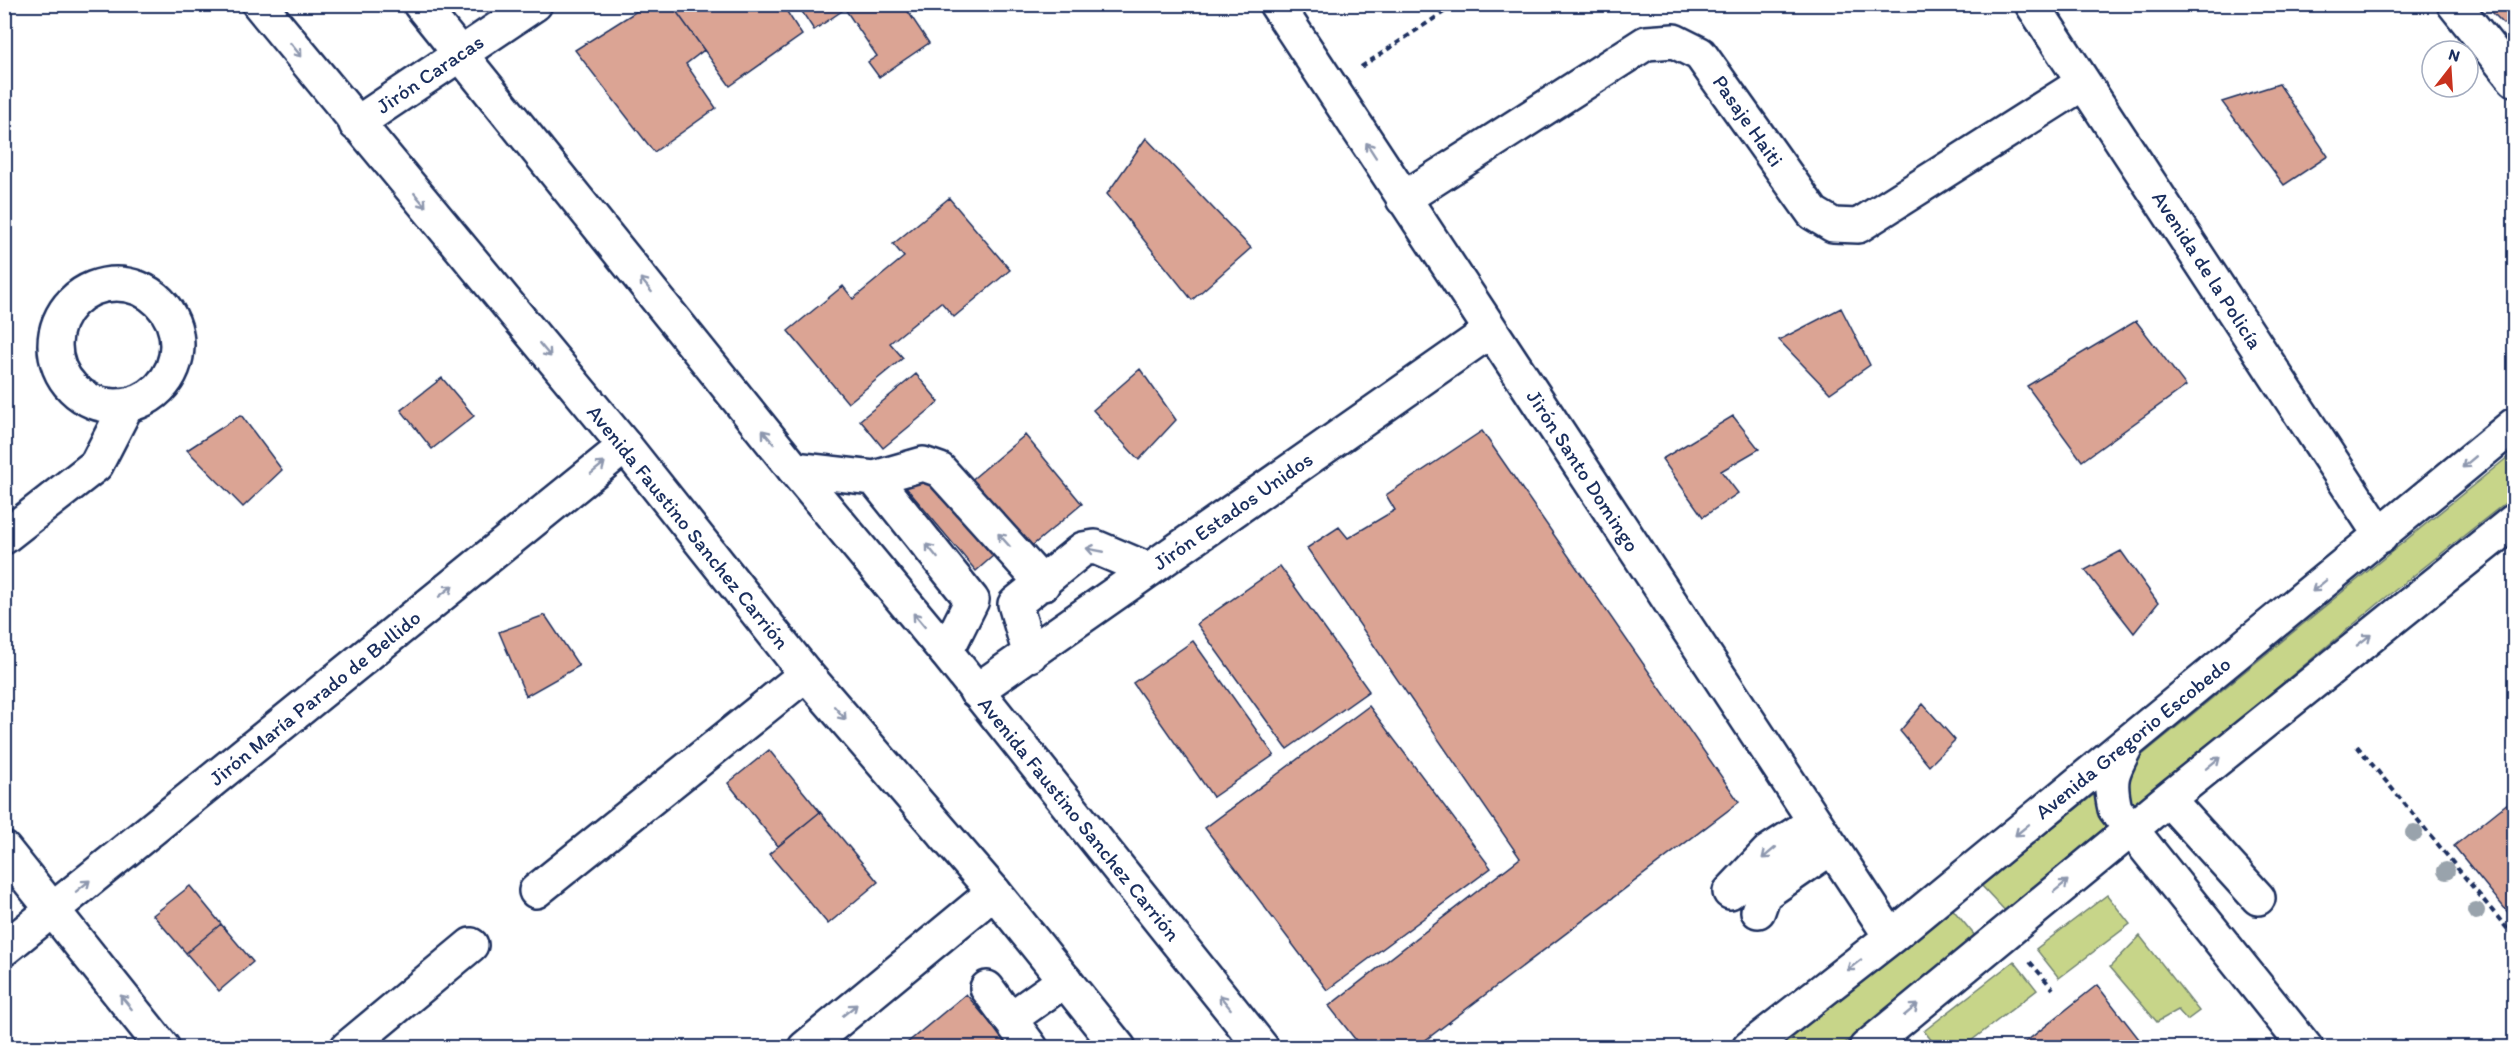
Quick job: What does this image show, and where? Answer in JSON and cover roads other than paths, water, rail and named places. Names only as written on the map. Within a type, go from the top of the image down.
[{"type":"street","name":"Avenida Faustino Sanchez Carrión","points":[[259,4],[356,124],[625,446],[806,674],[994,892],[1119,1047]]},
{"type":"street","name":"Avenida Faustino Sanchez Carrión","points":[[420,4],[794,469],[946,652],[1262,1047]]},
{"type":"street","name":"Jirón Caracas","points":[[356,124],[535,4]]},
{"type":"street","name":"Jirón Santo Domingo","points":[[1276,4],[1891,937]]},
{"type":"street","name":"Avenida de la Policía","points":[[2032,4],[2381,536]]},
{"type":"street","points":[[2454,4],[2514,79]]},
{"type":"street","name":"Pasaje Haiti","points":[[1403,199],[1646,43],[1674,41],[1700,54],[1813,213],[1833,225],[1858,226],[2083,83]]},
{"type":"street","name":"Jirón Estados Unidos","points":[[976,691],[1490,331]]},
{"type":"street","points":[[4,537],[96,465],[127,405]]},
{"type":"street","name":"Avenida Gregorio Escobedo","points":[[1749,1047],[1891,937],[2514,425]]},
{"type":"street","name":"Jirón María Parado de Bellido","points":[[4,949],[625,446]]},
{"type":"street","points":[[794,469],[873,478],[923,464],[940,470],[1042,584]]},
{"type":"street","points":[[873,478],[972,600],[1015,604],[1088,547],[1149,570]]},
{"type":"street","points":[[1866,1047],[2131,829],[2514,521]]},
{"type":"street","points":[[946,652],[972,600]]},
{"type":"street","points":[[1015,604],[1030,655]]},
{"type":"street","points":[[536,891],[806,674]]},
{"type":"street","points":[[2127,744],[2115,767],[2110,787],[2115,809],[2306,1047]]},
{"type":"street","points":[[2168,799],[2258,898]]},
{"type":"street","points":[[1730,892],[1768,852],[1823,834]]},
{"type":"street","points":[[1758,911],[1764,894],[1823,834]]},
{"type":"street","points":[[4,849],[163,1047]]},
{"type":"street","points":[[805,1047],[994,892]]},
{"type":"street","points":[[348,1047],[471,945]]},
{"type":"street","points":[[1010,1019],[1065,980]]},
{"type":"street","points":[[987,988],[1031,1047]]}]
